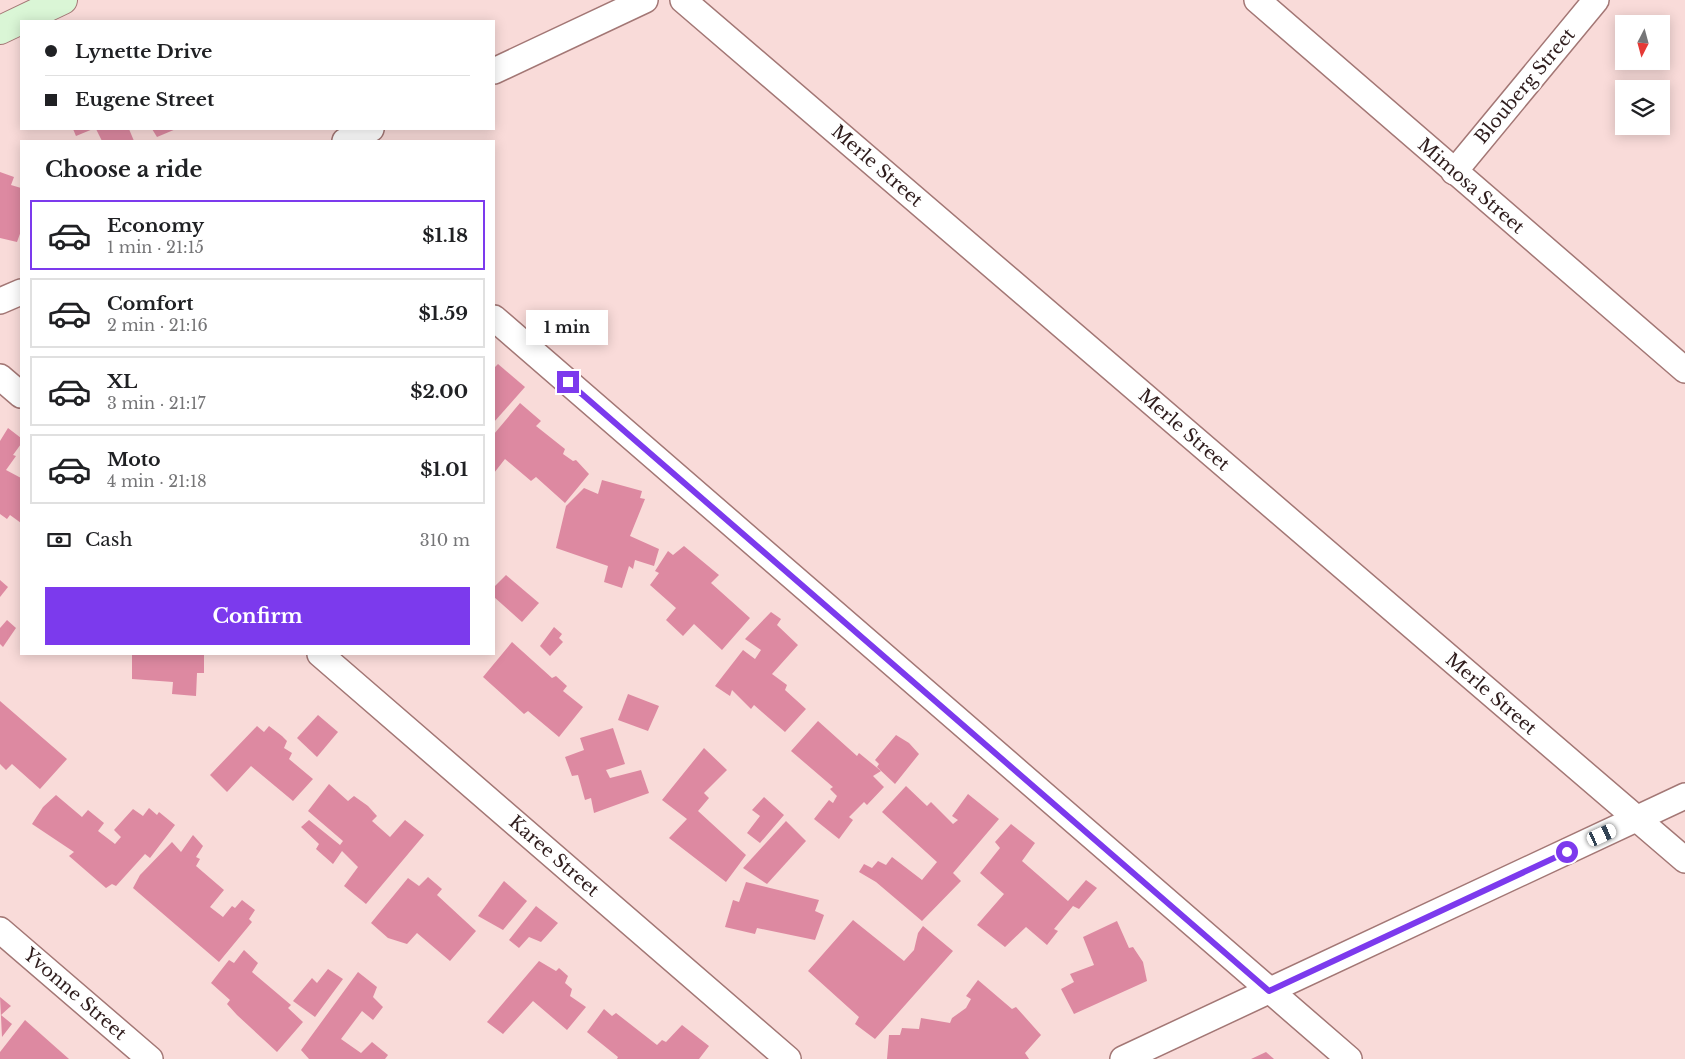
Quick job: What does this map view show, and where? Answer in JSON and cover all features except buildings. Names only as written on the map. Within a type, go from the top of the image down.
[{"type":"street","points":[[21,20],[63,0]]},
{"type":"street","points":[[495,71],[645,0]]},
{"type":"street","name":"Merle Street","points":[[683,0],[1685,860]]},
{"type":"street","name":"Mimosa Street","points":[[1257,0],[1685,370]]},
{"type":"street","name":"Blouberg Street","points":[[1454,172],[1596,0]]},
{"type":"street","points":[[0,30],[20,20]]},
{"type":"street","points":[[347,140],[369,130]]},
{"type":"street","points":[[0,302],[20,292]]},
{"type":"street","points":[[495,319],[1349,1059]]},
{"type":"street","points":[[0,377],[20,394]]},
{"type":"street","name":"Karee Street","points":[[321,655],[788,1059]]},
{"type":"street","points":[[1123,1059],[1685,796]]},
{"type":"street","name":"Yvonne Street","points":[[0,930],[150,1059]]},
{"type":"route","points":[[568,382],[1269,991],[1567,852]]}]
